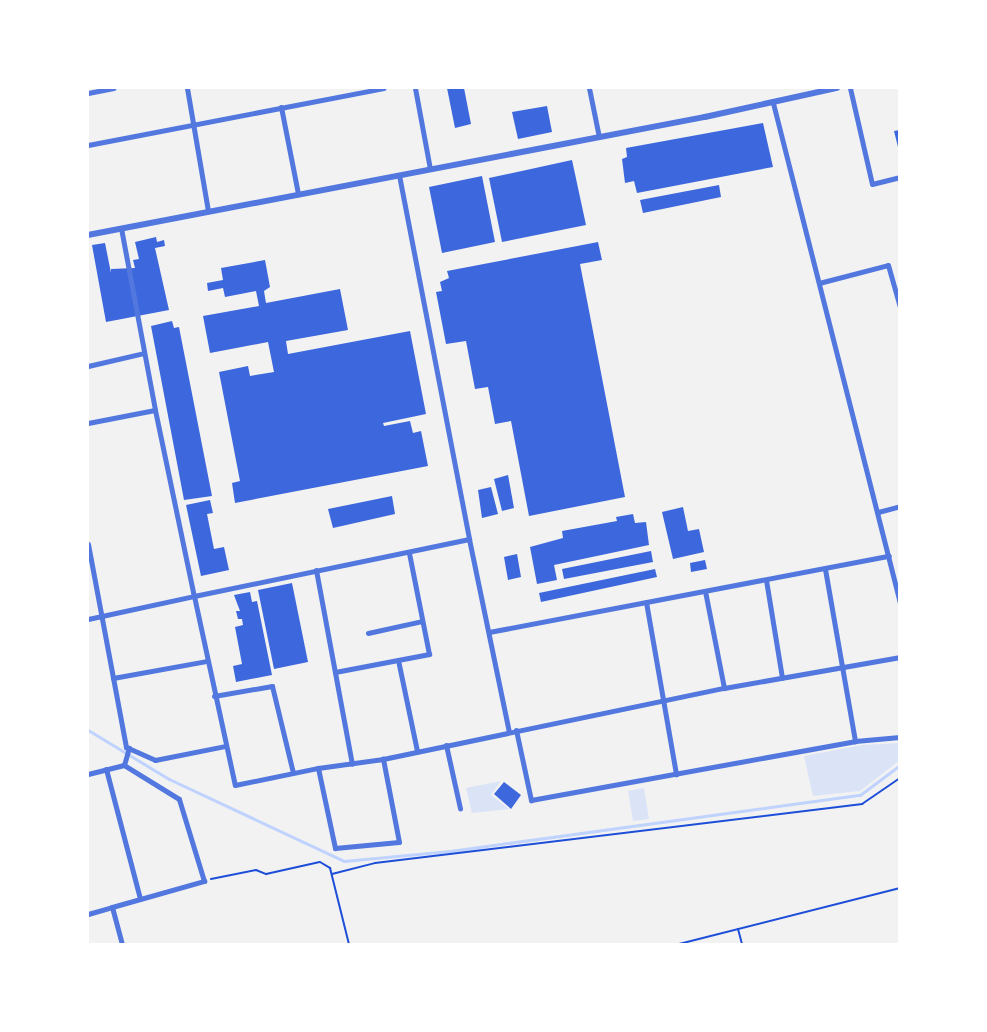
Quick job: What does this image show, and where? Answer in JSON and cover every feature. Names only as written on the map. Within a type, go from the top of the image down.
[{"type":"street","points":[[88,93],[114,88]]},
{"type":"street","points":[[187,88],[208,211]]},
{"type":"street","points":[[88,145],[384,88]]},
{"type":"street","points":[[415,88],[430,169]]},
{"type":"street","points":[[589,88],[599,138]]},
{"type":"street","points":[[88,235],[599,138],[773,103],[837,88]]},
{"type":"street","points":[[850,88],[872,184],[900,177]]},
{"type":"street","points":[[773,103],[898,585],[900,603]]},
{"type":"street","points":[[281,107],[298,194]]},
{"type":"street","points":[[399,175],[469,539],[509,732]]},
{"type":"street","points":[[121,228],[155,410],[214,696],[235,785],[293,772],[383,759],[724,688],[900,657]]},
{"type":"street","points":[[819,283],[888,265],[900,307]]},
{"type":"street","points":[[88,366],[144,353]]},
{"type":"street","points":[[88,423],[155,410]]},
{"type":"street","points":[[878,512],[900,506]]},
{"type":"street","points":[[88,619],[469,539]]},
{"type":"street","points":[[88,544],[126,747],[155,760],[225,746]]},
{"type":"street","points":[[336,672],[429,654],[409,553]]},
{"type":"street","points":[[488,632],[889,556]]},
{"type":"street","points":[[825,568],[855,741]]},
{"type":"street","points":[[316,570],[352,764]]},
{"type":"street","points":[[766,580],[782,678]]},
{"type":"street","points":[[705,591],[724,688]]},
{"type":"street","points":[[646,602],[676,774]]},
{"type":"street","points":[[368,633],[422,622]]},
{"type":"street","points":[[398,660],[417,751]]},
{"type":"street","points":[[113,678],[207,661]]},
{"type":"street","points":[[214,696],[272,686],[293,772]]},
{"type":"street","points":[[516,730],[531,800],[855,741],[900,737]]},
{"type":"street","points":[[446,745],[460,808]]},
{"type":"street","points":[[124,763],[129,749]]},
{"type":"street","points":[[318,768],[335,848],[399,842],[383,759]]},
{"type":"street","points":[[88,774],[124,763]]},
{"type":"street","points":[[88,914],[204,881],[179,799],[124,763]]},
{"type":"street","points":[[106,769],[140,899]]},
{"type":"street","points":[[112,908],[122,944]]},
{"type":"path","points":[[332,874],[375,863],[862,804],[900,778]]},
{"type":"path","points":[[204,881],[256,870],[266,874],[320,862],[330,868],[349,944]]},
{"type":"path","points":[[679,944],[900,888]]},
{"type":"path","points":[[738,929],[742,944]]},
{"type":"shaded area","points":[[899,743],[899,761],[860,791],[813,796],[804,756],[862,745]]},
{"type":"shaded area","points":[[501,781],[491,795],[509,809],[472,813],[466,788]]},
{"type":"shaded area","points":[[644,788],[649,819],[633,821],[628,791]]},
{"type":"building","points":[[447,88],[464,88],[471,124],[455,128]]},
{"type":"building","points":[[547,106],[552,132],[518,139],[512,112]]},
{"type":"building","points":[[763,123],[773,167],[637,193],[634,181],[625,183],[622,159],[627,157],[626,148]]},
{"type":"building","points":[[900,130],[900,151],[899,151],[894,131]]},
{"type":"building","points":[[572,160],[586,225],[502,242],[489,178]]},
{"type":"building","points":[[482,176],[495,242],[442,253],[429,187]]},
{"type":"building","points":[[719,185],[721,197],[643,213],[640,200]]},
{"type":"building","points":[[156,237],[157,242],[164,240],[165,246],[155,248],[169,310],[106,322],[92,245],[105,243],[111,273],[111,269],[135,268],[133,260],[139,259],[135,242]]},
{"type":"building","points":[[598,242],[602,260],[580,264],[625,497],[529,516],[511,421],[495,424],[488,387],[475,389],[466,341],[446,344],[436,292],[442,291],[440,282],[449,278],[447,271]]},
{"type":"building","points":[[265,260],[270,287],[264,291],[266,303],[340,289],[348,330],[286,341],[288,354],[410,331],[426,414],[383,423],[384,426],[410,421],[413,433],[421,431],[428,466],[235,503],[232,483],[240,481],[219,372],[248,366],[250,376],[274,372],[268,342],[210,353],[203,316],[259,306],[256,291],[225,297],[223,288],[208,291],[207,283],[223,280],[221,268]]},
{"type":"building","points":[[172,321],[174,328],[179,327],[212,496],[184,500],[151,326]]},
{"type":"building","points":[[508,475],[514,508],[502,511],[494,479]]},
{"type":"building","points":[[491,487],[498,514],[482,518],[478,490]]},
{"type":"building","points":[[392,496],[395,514],[333,528],[328,509]]},
{"type":"building","points":[[210,500],[213,513],[207,514],[214,549],[224,547],[229,570],[201,576],[186,505]]},
{"type":"building","points":[[683,507],[688,531],[699,529],[704,552],[673,559],[662,512]]},
{"type":"building","points":[[633,514],[635,523],[646,522],[649,545],[554,565],[557,580],[537,584],[530,547],[563,538],[562,531],[617,521],[616,517]]},
{"type":"building","points":[[651,551],[653,562],[564,579],[562,569]]},
{"type":"building","points":[[517,554],[521,577],[508,580],[504,557]]},
{"type":"building","points":[[705,560],[707,569],[691,572],[690,563]]},
{"type":"building","points":[[655,569],[657,577],[541,602],[539,593]]},
{"type":"building","points":[[292,583],[308,662],[274,669],[258,590]]},
{"type":"building","points":[[250,592],[252,602],[257,601],[272,675],[236,682],[233,666],[242,664],[235,627],[243,625],[242,619],[238,619],[236,611],[240,611],[234,595]]},
{"type":"building","points":[[504,782],[521,795],[511,809],[494,794]]},
{"type":"waterway","points":[[88,730],[169,779],[344,861],[450,851],[860,795],[900,765]]}]
